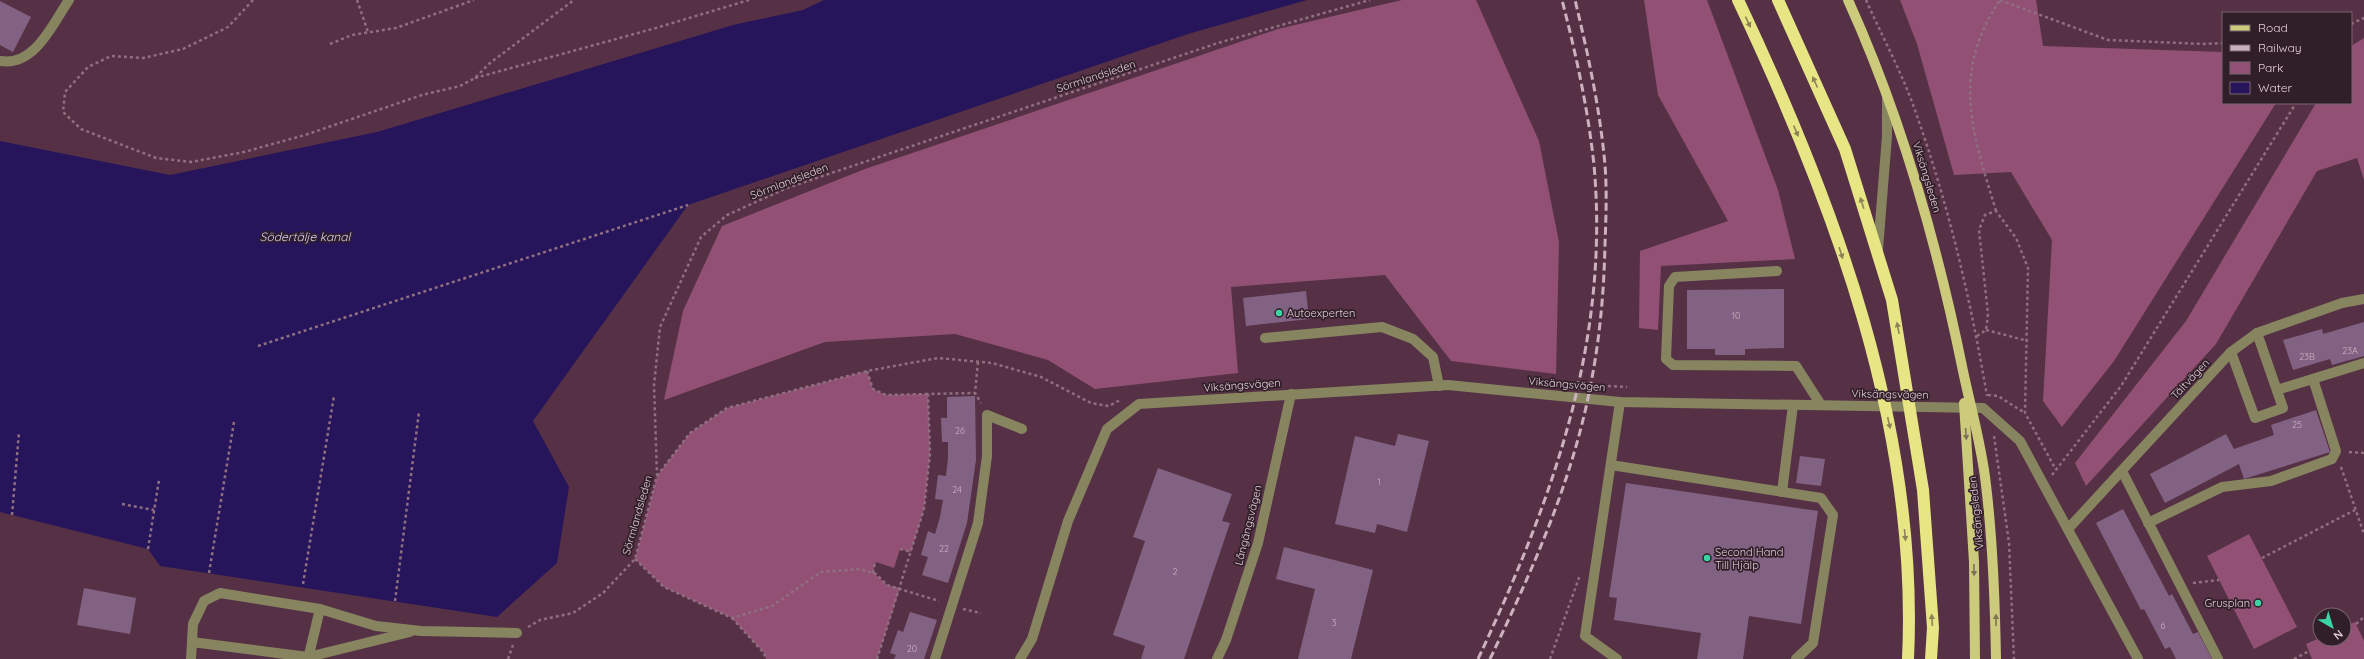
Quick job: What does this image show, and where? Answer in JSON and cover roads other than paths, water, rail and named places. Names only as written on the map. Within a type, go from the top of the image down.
[{"type":"highway","points":[[1738,0],[1759,43],[1813,169],[1860,310],[1877,372],[1891,432],[1901,497],[1906,554],[1909,630],[1908,659]]},
{"type":"highway","points":[[1778,0],[1845,150],[1878,251],[1892,300],[1905,366],[1923,490],[1933,628],[1931,659]]},
{"type":"main road","name":"Viksängsleden","points":[[1848,0],[1887,94],[1920,190],[1948,299],[1986,483],[1995,581],[1996,659]]},
{"type":"main road","name":"Viksängsleden","points":[[1962,367],[1974,562],[1975,659]]},
{"type":"street","points":[[0,61],[20,59],[30,52],[54,25],[69,0]]},
{"type":"street","points":[[1878,251],[1887,136],[1887,94]]},
{"type":"street","points":[[1777,271],[1675,278],[1669,286],[1666,359],[1673,365],[1796,366],[1821,405]]},
{"type":"street","name":"Tältvägen","points":[[2068,529],[2231,352],[2257,333],[2342,303],[2364,299]]},
{"type":"street","points":[[1265,338],[1382,327],[1413,339],[1432,356],[1439,386]]},
{"type":"street","points":[[2231,352],[2255,418],[2283,408],[2257,333]]},
{"type":"street","points":[[2277,390],[2364,363]]},
{"type":"street","points":[[2148,523],[2217,489],[2271,480],[2332,459],[2336,451],[2313,379]]},
{"type":"street","name":"Viksängsvägen","points":[[1020,659],[1032,639],[1068,520],[1108,428],[1139,404],[1439,386],[1620,402],[1983,408],[2020,441],[2138,659]]},
{"type":"street","name":"Långängsvägen","points":[[1217,659],[1226,640],[1258,544],[1291,394]]},
{"type":"street","points":[[1617,659],[1585,636],[1620,402]]},
{"type":"street","points":[[1782,492],[1793,405]]},
{"type":"street","points":[[935,659],[978,523],[987,456],[987,415],[1022,429]]},
{"type":"street","points":[[1611,465],[1821,498],[1833,515],[1812,643],[1796,659]]},
{"type":"street","points":[[2122,471],[2218,659]]},
{"type":"street","points":[[191,659],[193,624],[204,601],[220,593],[320,609],[376,626],[416,630],[518,633]]},
{"type":"street","points":[[308,658],[320,609]]},
{"type":"street","points":[[192,642],[308,658],[416,630]]},
{"type":"water","name":"Södertälje kanal","points":[[824,0],[1307,0],[1188,34],[688,205],[533,421],[569,487],[557,563],[497,617],[160,566],[148,549],[0,512],[0,141],[170,175],[377,132],[733,25],[803,10]]},
{"type":"railway","points":[[1478,659],[1530,540],[1570,420],[1584,358],[1593,295],[1597,231],[1594,165],[1581,82],[1562,0]]},
{"type":"railway","points":[[1490,659],[1536,559],[1574,455],[1591,383],[1599,331],[1603,297],[1606,204],[1605,165],[1593,82],[1575,0]]},
{"type":"place","name":"Autoexperten","points":[[1279,313]]},
{"type":"place","name":"Second Hand Till Hjälp","points":[[1707,558]]},
{"type":"place","name":"Grusplan","points":[[2258,603]]}]
